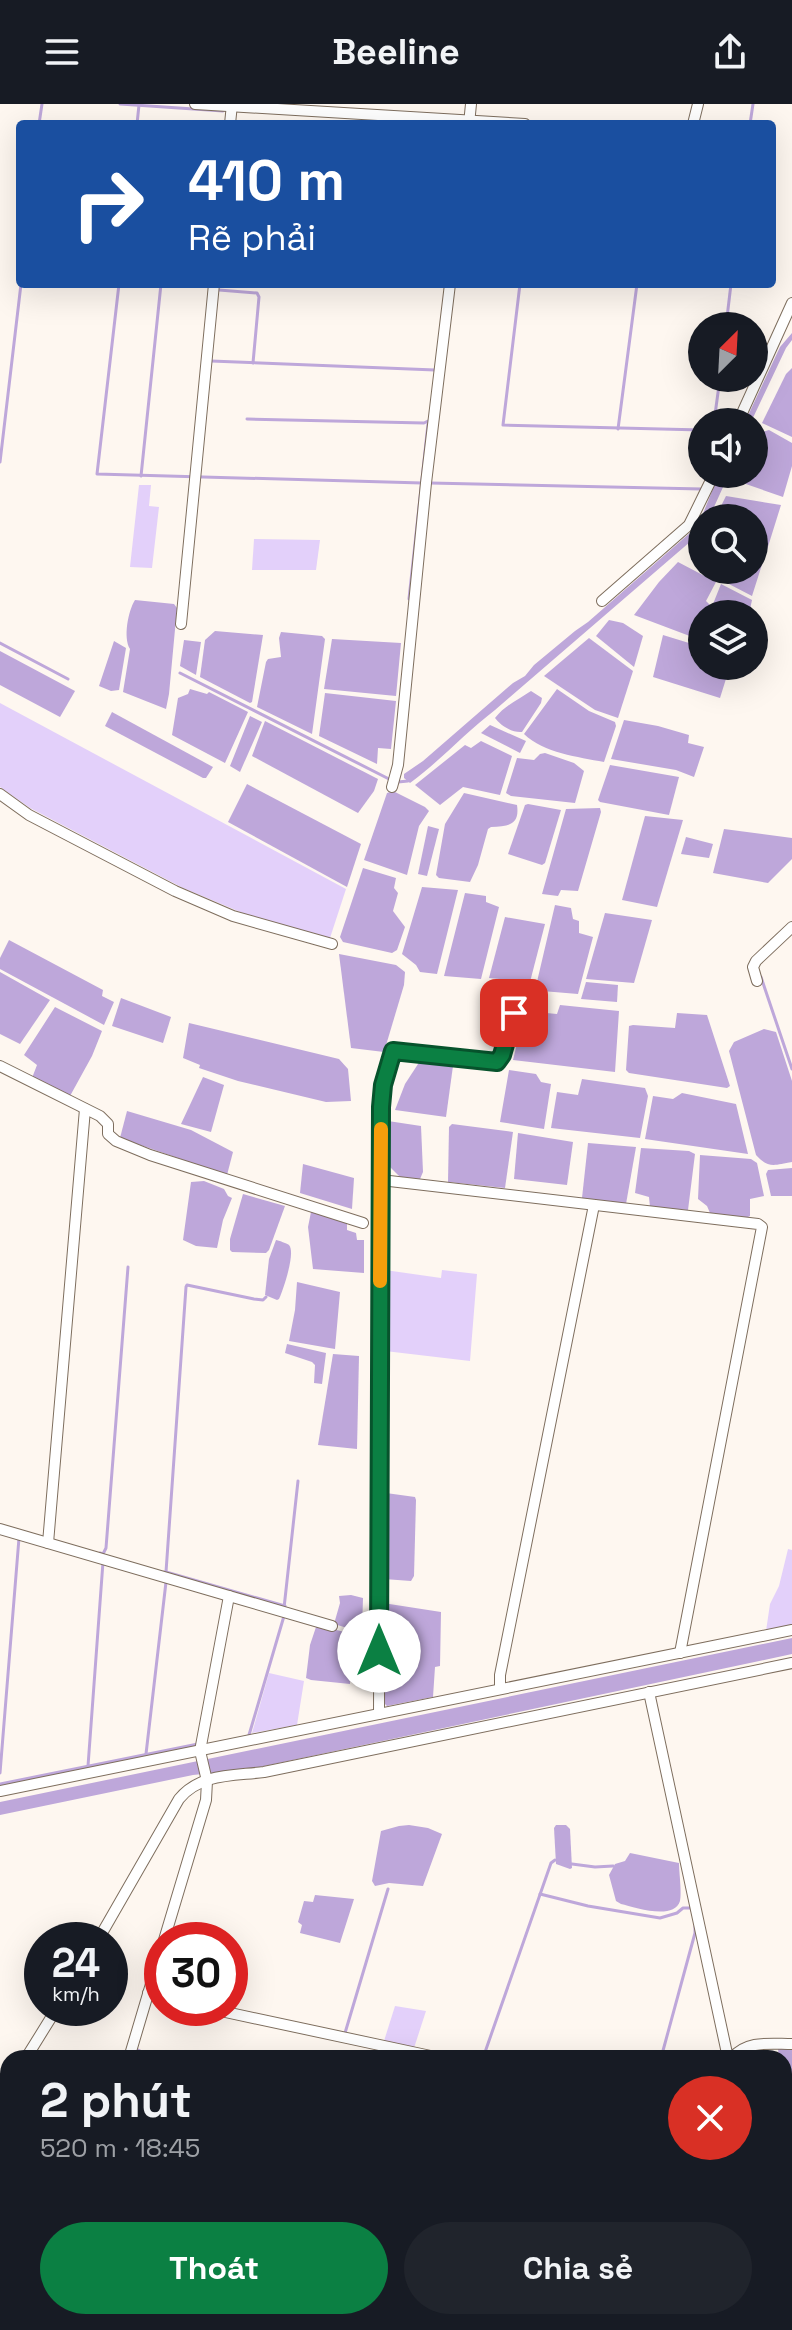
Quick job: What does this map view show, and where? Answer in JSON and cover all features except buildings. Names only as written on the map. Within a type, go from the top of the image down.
[{"type":"street","points":[[195,104],[441,120]]},
{"type":"street","points":[[181,624],[214,288]]},
{"type":"street","points":[[392,787],[398,765],[426,483],[450,288]]},
{"type":"street","points":[[745,408],[792,303]]},
{"type":"street","points":[[602,601],[689,525],[707,488]]},
{"type":"street","points":[[0,794],[29,815],[175,891],[233,916],[332,944]]},
{"type":"street","points":[[757,981],[753,967],[756,961],[792,927]]},
{"type":"street","points":[[379,1714],[382,1095],[393,1051],[497,1062],[502,1055],[514,1013]]},
{"type":"street","points":[[0,1066],[104,1119],[108,1124],[108,1134],[116,1141],[150,1155],[363,1223]]},
{"type":"street","points":[[48,1543],[85,1109]]},
{"type":"street","points":[[381,1180],[758,1224],[762,1227],[680,1653]]},
{"type":"street","points":[[500,1689],[503,1659],[594,1205]]},
{"type":"street","points":[[0,1529],[332,1626]]},
{"type":"street","points":[[169,1922],[206,1800],[207,1779],[201,1754],[229,1596]]},
{"type":"street","points":[[0,1791],[201,1754],[379,1714],[792,1630]]},
{"type":"street","points":[[108,1922],[179,1799],[190,1788],[207,1779],[264,1772],[792,1663]]},
{"type":"street","points":[[649,1692],[728,2050]]},
{"type":"street","points":[[131,2050],[144,2007]]},
{"type":"street","points":[[248,2017],[403,2050]]},
{"type":"street","points":[[31,2050],[46,2026]]},
{"type":"street","points":[[741,2050],[750,2045],[792,2044]]},
{"type":"shaded area","points":[[792,333],[792,340],[768,386],[768,373],[780,347]]},
{"type":"shaded area","points":[[792,368],[792,437],[768,426],[768,411]]},
{"type":"shaded area","points":[[759,392],[765,392],[758,408],[752,408]]},
{"type":"shaded area","points":[[768,430],[792,443],[792,466],[783,497],[757,488],[768,488]]},
{"type":"shaded area","points":[[139,485],[151,485],[149,506],[159,507],[152,568],[130,567]]},
{"type":"shaded area","points":[[713,488],[723,488],[715,504],[707,504]]},
{"type":"shaded area","points":[[726,496],[781,505],[768,547],[768,504],[722,504]]},
{"type":"shaded area","points":[[688,535],[688,544],[421,774],[410,783],[404,778],[404,774]]},
{"type":"shaded area","points":[[254,539],[320,540],[316,570],[252,570]]},
{"type":"shaded area","points":[[678,562],[688,567],[688,584],[715,584],[707,600],[688,600],[688,635],[634,615]]},
{"type":"shaded area","points":[[721,584],[752,600],[715,600]]},
{"type":"shaded area","points":[[729,584],[756,584],[752,596]]},
{"type":"shaded area","points":[[135,600],[174,604],[177,608],[166,709],[123,692],[130,649],[127,624]]},
{"type":"shaded area","points":[[609,620],[623,623],[643,636],[634,667],[596,636]]},
{"type":"shaded area","points":[[215,631],[263,635],[252,702],[200,677],[205,640]]},
{"type":"shaded area","points":[[281,632],[322,636],[325,639],[312,734],[257,707],[266,662],[281,657]]},
{"type":"shaded area","points":[[663,635],[688,643],[688,680],[726,680],[720,698],[653,677]]},
{"type":"shaded area","points":[[589,638],[633,671],[618,718],[595,710],[544,676]]},
{"type":"shaded area","points":[[332,639],[401,643],[396,696],[324,689]]},
{"type":"shaded area","points":[[184,640],[201,642],[196,675],[180,666]]},
{"type":"shaded area","points":[[114,641],[126,648],[119,690],[111,691],[99,686]]},
{"type":"shaded area","points":[[0,651],[75,691],[60,717],[0,685]]},
{"type":"shaded area","points":[[190,689],[209,692],[248,712],[225,763],[172,735],[178,698],[188,694]]},
{"type":"shaded area","points":[[557,689],[589,711],[615,722],[604,762],[551,750],[524,734]]},
{"type":"shaded area","points":[[531,691],[542,698],[541,703],[522,732],[507,728],[495,718],[507,706]]},
{"type":"shaded area","points":[[325,693],[396,701],[391,749],[378,748],[377,764],[319,736]]},
{"type":"shaded area","points":[[0,703],[346,889],[330,938],[245,914],[183,888],[30,808],[0,787]]},
{"type":"shaded area","points":[[112,712],[213,767],[203,778],[105,726]]},
{"type":"shaded area","points":[[250,716],[262,722],[240,772],[230,766]]},
{"type":"shaded area","points":[[624,720],[689,735],[688,743],[704,747],[694,777],[676,770],[611,759]]},
{"type":"shaded area","points":[[265,721],[378,779],[374,791],[358,813],[252,756]]},
{"type":"shaded area","points":[[490,725],[526,741],[520,753],[481,733]]},
{"type":"shaded area","points":[[481,741],[512,756],[500,795],[463,787],[440,805],[415,785],[465,745],[471,748]]},
{"type":"shaded area","points":[[545,753],[574,763],[584,771],[575,803],[506,793],[517,758],[534,760]]},
{"type":"shaded area","points":[[610,765],[679,777],[669,815],[600,802],[598,800]]},
{"type":"shaded area","points":[[247,784],[361,844],[347,887],[228,822]]},
{"type":"shaded area","points":[[393,791],[429,811],[419,826],[407,875],[364,860],[387,793]]},
{"type":"shaded area","points":[[464,793],[517,805],[517,817],[512,824],[488,829],[470,882],[436,875],[445,824]]},
{"type":"shaded area","points":[[525,805],[561,810],[542,865],[508,854]]},
{"type":"shaded area","points":[[600,808],[578,891],[561,890],[558,896],[542,894],[566,809]]},
{"type":"shaded area","points":[[645,816],[683,820],[657,907],[622,900]]},
{"type":"shaded area","points":[[428,826],[439,829],[427,876],[418,874]]},
{"type":"shaded area","points":[[724,829],[792,838],[792,859],[768,883],[713,873]]},
{"type":"shaded area","points":[[686,837],[713,844],[709,858],[681,854]]},
{"type":"shaded area","points":[[363,868],[396,878],[394,888],[398,893],[393,911],[405,927],[397,950],[392,953],[343,942],[340,937]]},
{"type":"shaded area","points":[[422,887],[458,890],[437,974],[420,972],[402,954]]},
{"type":"shaded area","points":[[465,893],[486,896],[486,902],[499,907],[481,979],[444,976]]},
{"type":"shaded area","points":[[555,905],[571,908],[573,919],[579,921],[579,933],[593,937],[578,994],[542,991],[536,986]]},
{"type":"shaded area","points":[[605,913],[652,920],[634,983],[586,979]]},
{"type":"shaded area","points":[[505,917],[545,924],[530,982],[489,978]]},
{"type":"shaded area","points":[[9,940],[103,990],[102,996],[114,1002],[104,1025],[0,969],[0,958]]},
{"type":"shaded area","points":[[339,954],[396,965],[405,972],[384,1052],[351,1048]]},
{"type":"shaded area","points":[[0,972],[50,1000],[20,1044],[0,1034]]},
{"type":"shaded area","points":[[586,982],[618,985],[617,1002],[581,999]]},
{"type":"shaded area","points":[[121,998],[171,1017],[163,1043],[112,1026]]},
{"type":"shaded area","points":[[560,1005],[619,1011],[615,1072],[513,1060],[525,1011],[557,1014]]},
{"type":"shaded area","points":[[55,1007],[102,1031],[70,1096],[32,1078],[37,1065],[24,1055]]},
{"type":"shaded area","points":[[677,1013],[707,1015],[730,1086],[629,1073],[626,1070],[629,1026],[675,1028]]},
{"type":"shaded area","points":[[189,1023],[339,1059],[348,1069],[351,1101],[326,1102],[238,1081],[199,1068],[200,1065],[183,1058]]},
{"type":"shaded area","points":[[764,1029],[776,1032],[792,1081],[792,1162],[776,1165],[768,1164],[756,1155],[729,1051],[734,1042]]},
{"type":"shaded area","points":[[420,1061],[453,1066],[446,1117],[395,1110],[405,1084]]},
{"type":"shaded area","points":[[509,1070],[536,1074],[541,1082],[551,1084],[544,1129],[500,1122]]},
{"type":"shaded area","points":[[203,1077],[224,1085],[211,1132],[181,1124]]},
{"type":"shaded area","points":[[582,1079],[645,1088],[648,1096],[640,1138],[551,1128],[557,1092],[578,1095]]},
{"type":"shaded area","points":[[682,1093],[736,1104],[748,1154],[645,1139],[653,1096],[673,1099]]},
{"type":"shaded area","points":[[127,1111],[191,1130],[233,1152],[227,1175],[120,1138]]},
{"type":"shaded area","points":[[388,1121],[421,1126],[423,1172],[420,1179],[400,1177],[388,1165]]},
{"type":"shaded area","points":[[452,1124],[513,1132],[505,1188],[448,1182],[449,1127]]},
{"type":"shaded area","points":[[518,1133],[573,1142],[567,1185],[514,1179]]},
{"type":"shaded area","points":[[588,1143],[636,1147],[626,1204],[582,1198]]},
{"type":"shaded area","points":[[641,1148],[695,1154],[688,1210],[650,1207],[649,1197],[635,1193]]},
{"type":"shaded area","points":[[700,1155],[751,1159],[757,1163],[764,1196],[750,1199],[750,1216],[710,1213],[698,1199]]},
{"type":"shaded area","points":[[303,1164],[354,1178],[352,1209],[300,1193]]},
{"type":"shaded area","points":[[792,1168],[792,1196],[771,1196],[766,1174],[768,1170]]},
{"type":"shaded area","points":[[204,1181],[224,1189],[232,1198],[217,1248],[196,1246],[183,1240],[191,1182]]},
{"type":"shaded area","points":[[243,1194],[285,1206],[266,1253],[230,1250],[230,1239]]},
{"type":"shaded area","points":[[311,1212],[347,1223],[347,1230],[356,1233],[357,1240],[364,1240],[364,1273],[313,1269],[308,1227]]},
{"type":"shaded area","points":[[276,1240],[289,1245],[291,1249],[286,1280],[277,1300],[265,1295],[269,1259]]},
{"type":"shaded area","points":[[385,1270],[441,1278],[442,1270],[477,1274],[470,1361],[385,1351]]},
{"type":"shaded area","points":[[297,1282],[340,1292],[335,1349],[289,1341]]},
{"type":"shaded area","points":[[287,1344],[326,1353],[322,1384],[314,1383],[315,1365],[312,1362],[285,1353]]},
{"type":"shaded area","points":[[333,1354],[359,1356],[357,1449],[318,1445]]},
{"type":"shaded area","points":[[386,1493],[415,1497],[416,1500],[414,1576],[411,1581],[384,1579]]},
{"type":"shaded area","points":[[788,1549],[792,1550],[792,1625],[766,1631],[770,1604],[779,1586]]},
{"type":"shaded area","points":[[339,1596],[363,1598],[362,1630],[334,1624]]},
{"type":"shaded area","points":[[383,1603],[441,1612],[440,1666],[435,1667],[433,1697],[387,1706],[384,1703]]},
{"type":"shaded area","points":[[318,1626],[350,1634],[360,1644],[359,1661],[351,1664],[350,1684],[306,1678],[310,1645]]},
{"type":"shaded area","points":[[792,1638],[792,1654],[251,1769],[193,1775],[0,1815],[0,1802]]},
{"type":"shaded area","points":[[269,1673],[304,1681],[297,1725],[252,1733]]},
{"type":"shaded area","points":[[409,1825],[442,1834],[423,1886],[389,1883],[375,1886],[372,1881],[381,1831]]},
{"type":"shaded area","points":[[556,1825],[566,1825],[570,1829],[570,1869],[556,1864]]},
{"type":"shaded area","points":[[630,1853],[679,1863],[681,1897],[676,1907],[662,1912],[616,1901],[609,1875],[615,1864],[625,1861]]},
{"type":"shaded area","points":[[315,1895],[354,1899],[340,1943],[300,1933],[302,1925],[298,1922],[304,1901],[313,1902]]},
{"type":"shaded area","points":[[395,2006],[426,2011],[414,2048],[384,2041]]},
{"type":"waterway","points":[[40,120],[42,104]]},
{"type":"waterway","points":[[120,104],[223,111]]},
{"type":"waterway","points":[[751,120],[753,104]]},
{"type":"waterway","points":[[137,120],[139,105]]},
{"type":"waterway","points":[[0,462],[21,288]]},
{"type":"waterway","points":[[119,288],[97,474],[422,483]]},
{"type":"waterway","points":[[141,476],[161,288]]},
{"type":"waterway","points":[[520,288],[503,425],[688,430]]},
{"type":"waterway","points":[[618,429],[636,288]]},
{"type":"waterway","points":[[728,312],[731,288]]},
{"type":"waterway","points":[[219,290],[257,293],[259,297],[253,363]]},
{"type":"waterway","points":[[211,361],[435,370]]},
{"type":"waterway","points":[[716,408],[718,392]]},
{"type":"waterway","points":[[247,419],[428,421]]},
{"type":"waterway","points":[[409,599],[428,424]]},
{"type":"waterway","points":[[430,483],[702,489]]},
{"type":"waterway","points":[[0,643],[68,679]]},
{"type":"waterway","points":[[180,673],[391,780]]},
{"type":"waterway","points":[[398,782],[408,781]]},
{"type":"waterway","points":[[761,977],[792,1069]]},
{"type":"waterway","points":[[100,1553],[103,1554],[106,1548],[128,1267]]},
{"type":"waterway","points":[[164,1572],[186,1287],[254,1299],[263,1300],[266,1297]]},
{"type":"waterway","points":[[284,1608],[298,1481]]},
{"type":"waterway","points":[[0,1773],[19,1538]]},
{"type":"waterway","points":[[88,1766],[103,1562]]},
{"type":"waterway","points":[[166,1572],[285,1606]]},
{"type":"waterway","points":[[146,1754],[166,1582]]},
{"type":"waterway","points":[[249,1735],[284,1616]]},
{"type":"waterway","points":[[0,1784],[198,1744]]},
{"type":"waterway","points":[[486,2050],[551,1863],[555,1860]]},
{"type":"waterway","points":[[572,1864],[613,1866]]},
{"type":"waterway","points":[[345,2033],[388,1889]]},
{"type":"waterway","points":[[540,1894],[660,1918],[683,1908],[691,1908],[692,1911]]},
{"type":"waterway","points":[[663,2050],[695,1926]]},
{"type":"slow traffic","points":[[380,1281],[381,1129]]},
{"type":"route","points":[[379,1651],[383,1085],[393,1051],[497,1062],[502,1055],[514,1013]]}]
